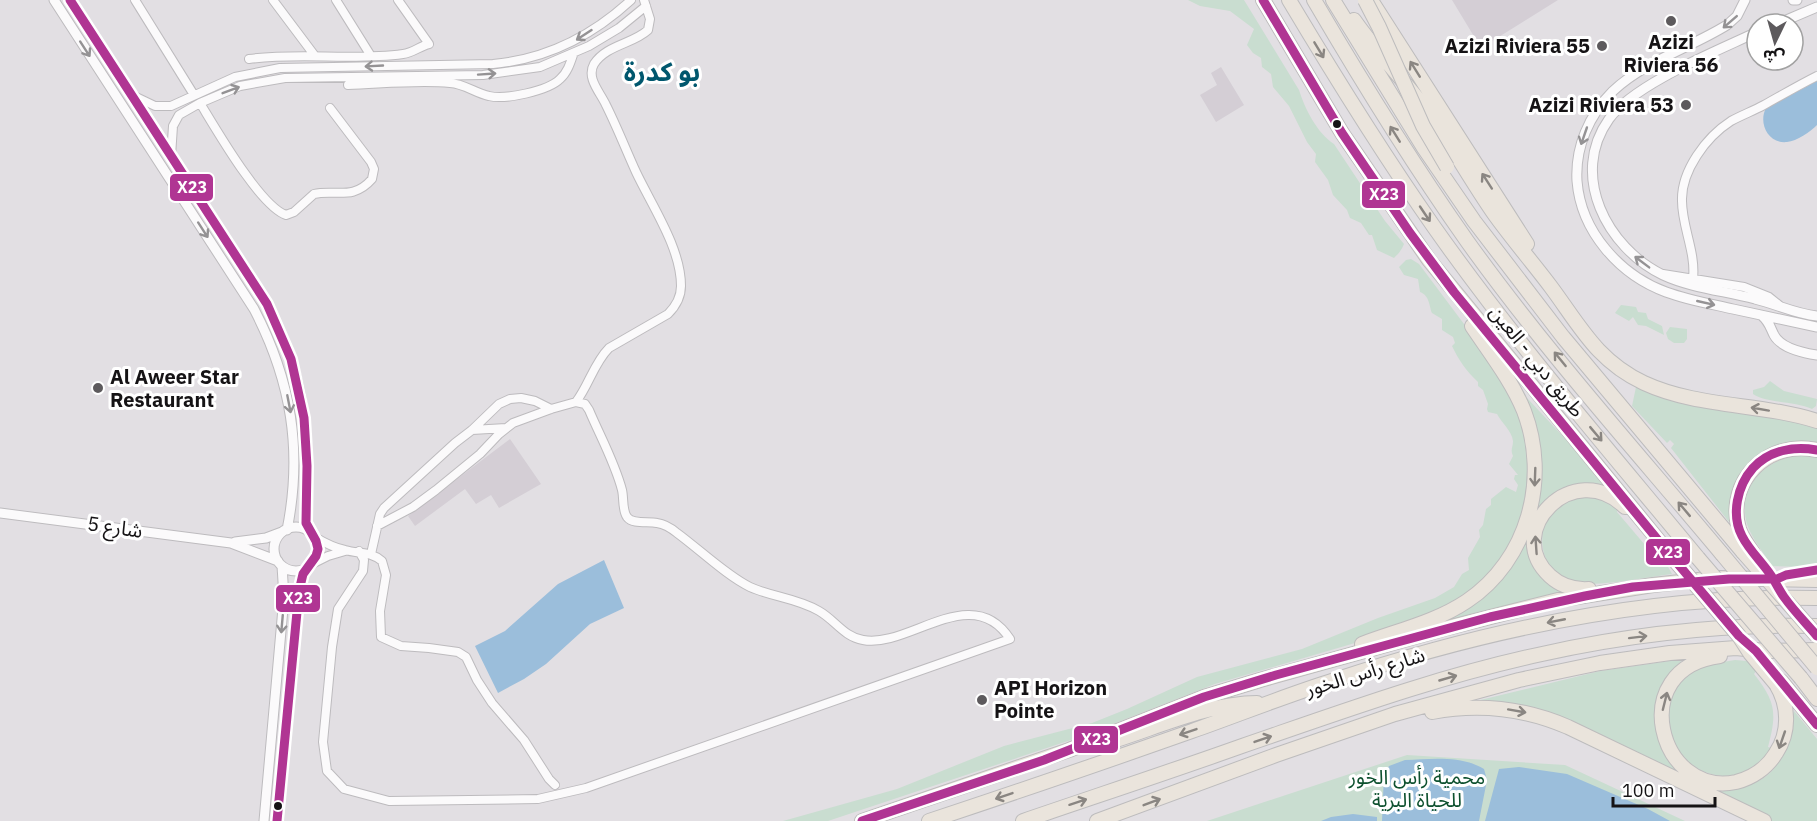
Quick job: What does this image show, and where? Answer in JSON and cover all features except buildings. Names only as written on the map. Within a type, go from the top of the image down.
[{"type":"highway","points":[[1263,0],[1342,133],[1410,233],[1454,292],[1739,636],[1750,653],[1817,725]]},
{"type":"highway","name":"طريق دبي - العين","points":[[1289,0],[1346,97],[1454,255],[1543,371],[1817,699]]},
{"type":"highway","name":"طريق دبي - العين","points":[[1314,0],[1404,148],[1468,242],[1565,366],[1817,668]]},
{"type":"highway","points":[[1333,0],[1424,148],[1528,294],[1748,553],[1773,578],[1784,597],[1817,636]]},
{"type":"highway","points":[[1341,0],[1363,34],[1419,100],[1494,214],[1596,350],[1619,369],[1645,383],[1682,395],[1785,413],[1817,421]]},
{"type":"highway","points":[[1365,0],[1383,34],[1423,126],[1447,166],[1572,341],[1576,350]]},
{"type":"highway","points":[[1370,0],[1542,268],[1549,285]]},
{"type":"highway","points":[[1327,662],[1347,650],[1436,617],[1467,601],[1486,586],[1510,557],[1527,520],[1536,475],[1531,431],[1514,390],[1472,326],[1454,292]]},
{"type":"highway","points":[[1748,553],[1739,530],[1737,513],[1740,492],[1749,472],[1760,461],[1780,450],[1796,448],[1817,450]]},
{"type":"highway","points":[[1647,526],[1610,495],[1592,490],[1573,492],[1557,499],[1544,512],[1537,525],[1535,546],[1544,569],[1552,578],[1567,586],[1584,589],[1637,581],[1653,585]]},
{"type":"highway","points":[[1777,579],[1786,575],[1817,570]]},
{"type":"highway","points":[[862,821],[1069,750],[1203,698],[1443,629],[1558,600],[1653,585],[1716,578],[1817,580]]},
{"type":"highway","name":"شارع رأس الخور","points":[[929,821],[1377,667],[1544,623],[1676,603],[1758,597],[1817,598]]},
{"type":"highway","name":"شارع رأس الخور","points":[[1023,821],[1403,691],[1540,654],[1619,639],[1690,630],[1738,626],[1817,626]]},
{"type":"highway","points":[[1097,821],[1395,714],[1562,670],[1670,653],[1736,648],[1765,651]]},
{"type":"highway","points":[[1778,682],[1786,709],[1786,728],[1776,755],[1763,769],[1746,779],[1723,783],[1700,777],[1686,769],[1676,758],[1668,745],[1662,722],[1665,698],[1675,677],[1688,666],[1703,659],[1765,651],[1817,650]]},
{"type":"highway","points":[[1069,750],[1113,741],[1217,709],[1243,704],[1268,704]]},
{"type":"highway","points":[[1237,769],[1270,763],[1411,717],[1455,708],[1500,708],[1554,721],[1764,821]]},
{"type":"street","points":[[54,0],[266,331],[283,379],[293,429],[294,480],[285,531],[275,543],[275,555],[280,563],[289,570],[297,571],[328,556],[347,551],[371,554],[382,561],[386,575],[380,610],[381,637],[401,646],[458,652],[466,657],[492,703],[524,740],[555,785]]},
{"type":"street","points":[[70,0],[267,304],[279,326],[297,379],[306,431],[305,515],[318,551],[308,567],[298,598],[277,821]]},
{"type":"street","points":[[135,0],[194,95]]},
{"type":"street","points":[[273,0],[315,56]]},
{"type":"street","points":[[336,0],[371,56]]},
{"type":"street","points":[[249,58],[292,55],[343,58],[371,56],[407,53],[429,44],[398,0]]},
{"type":"street","points":[[131,95],[147,103],[163,107],[181,103],[235,77],[256,71],[280,68],[408,64],[493,64],[535,57],[579,39],[631,0]]},
{"type":"street","points":[[1745,0],[1737,16],[1727,25],[1629,78],[1606,98],[1593,116],[1578,155],[1577,178],[1580,201],[1594,233],[1607,250],[1632,274],[1650,285],[1668,293],[1817,327]]},
{"type":"street","points":[[171,156],[171,140],[179,115],[200,103],[240,86],[273,79],[502,74],[540,67],[573,55],[619,28],[645,3],[650,19],[648,30],[602,54],[594,64],[591,73],[592,80],[606,105],[670,243],[680,273],[681,293],[675,307],[668,314],[603,353],[589,383],[576,402]]},
{"type":"street","points":[[1745,37],[1635,94],[1609,119],[1600,136],[1594,156],[1592,176],[1595,196],[1608,225],[1621,242],[1636,257],[1660,274],[1817,316]]},
{"type":"street","points":[[407,53],[407,76]]},
{"type":"street","points":[[348,85],[449,83],[467,86],[488,96],[505,97],[546,87],[556,82],[564,74],[573,55]]},
{"type":"street","points":[[1693,279],[1693,261],[1682,209],[1682,196],[1688,173],[1700,152],[1716,133],[1731,121],[1817,76]]},
{"type":"street","points":[[200,103],[262,195],[286,215],[294,212],[314,194],[346,193],[363,187],[372,179],[374,169],[371,162],[330,108]]},
{"type":"street","points":[[1660,274],[1671,274],[1754,290],[1769,297],[1780,306]]},
{"type":"street","points":[[1713,283],[1723,291]]},
{"type":"street","points":[[1760,315],[1770,324],[1776,338],[1802,352],[1817,355]]},
{"type":"street","points":[[1784,343],[1780,338],[1780,332],[1789,321]]},
{"type":"street","points":[[371,554],[380,514],[388,503],[499,404],[510,399],[527,399],[551,409]]},
{"type":"street","points":[[359,551],[364,560],[363,571],[338,609],[323,742],[327,771],[344,789],[389,801],[538,799],[586,788],[1010,639],[995,624],[965,615],[948,618],[882,640],[861,640],[846,634],[835,622],[815,608],[746,585],[671,528],[656,522],[636,522],[628,518],[619,480],[589,410],[585,404],[576,402],[523,418],[506,428],[480,454],[436,490],[413,507],[377,526]]},
{"type":"street","points":[[472,430],[506,428]]},
{"type":"street","name":"شارع 5","points":[[0,513],[231,543],[285,531]]},
{"type":"street","points":[[285,531],[301,528],[347,551]]},
{"type":"street","name":"شارع 5","points":[[231,543],[280,563]]},
{"type":"street","points":[[264,821],[284,597],[280,563]]},
{"type":"shaded area","points":[[1452,0],[1558,0],[1481,48]]},
{"type":"shaded area","points":[[1221,67],[1244,105],[1216,122],[1200,95],[1217,85],[1211,73]]},
{"type":"shaded area","points":[[510,439],[541,484],[499,508],[491,495],[476,504],[465,489],[415,526],[408,516]]},
{"type":"green space","points":[[1188,0],[1244,0],[1299,90],[1312,120],[1322,134],[1334,144],[1385,221],[1404,244],[1394,258],[1377,250],[1372,235],[1369,235],[1361,223],[1350,218],[1347,210],[1333,195],[1328,180],[1315,162],[1316,154],[1307,142],[1289,106],[1273,87],[1271,74],[1262,67],[1261,58],[1247,45],[1254,29],[1230,11],[1200,6]]},
{"type":"green space","points":[[1411,259],[1419,264],[1470,332],[1506,387],[1520,415],[1529,451],[1527,496],[1522,516],[1506,552],[1479,586],[1448,607],[1355,643],[1215,684],[1077,738],[828,821],[783,821],[897,789],[1004,746],[1092,723],[1197,677],[1302,649],[1435,598],[1454,587],[1462,574],[1469,570],[1468,558],[1480,537],[1479,530],[1483,525],[1486,509],[1491,505],[1491,499],[1506,487],[1516,492],[1518,485],[1514,479],[1515,475],[1518,475],[1509,464],[1513,456],[1511,434],[1497,414],[1488,412],[1483,390],[1457,356],[1452,346],[1455,343],[1453,337],[1442,330],[1442,319],[1432,313],[1427,299],[1420,292],[1418,279],[1404,275],[1399,267],[1406,260]]},
{"type":"green space","points":[[1621,305],[1636,307],[1638,312],[1646,313],[1648,319],[1662,326],[1664,335],[1646,326],[1638,325],[1633,317],[1629,321],[1615,313]]},
{"type":"green space","points":[[1670,327],[1687,329],[1687,339],[1684,343],[1674,343],[1668,339],[1666,333]]},
{"type":"green space","points":[[1770,381],[1784,391],[1817,399],[1816,406],[1812,409],[1765,399],[1753,394],[1753,390],[1764,387]]},
{"type":"green space","points":[[1636,387],[1680,402],[1817,428],[1817,445],[1790,443],[1777,446],[1754,460],[1744,469],[1737,481],[1732,494],[1729,522],[1671,448],[1674,444],[1670,440],[1667,443],[1632,406]]},
{"type":"green space","points":[[1527,398],[1587,462],[1608,489],[1585,486],[1566,489],[1550,498],[1536,516],[1533,515],[1524,400]]},
{"type":"green space","points":[[1804,454],[1817,457],[1817,564],[1804,567],[1770,566],[1747,524],[1746,497],[1758,475],[1767,467],[1791,456]]},
{"type":"green space","points":[[1588,495],[1602,498],[1618,508],[1617,512],[1662,565],[1667,565],[1672,574],[1589,584],[1566,580],[1556,574],[1544,554],[1542,543],[1547,520],[1553,510],[1562,503]]},
{"type":"green space","points":[[1528,530],[1530,542],[1563,593],[1437,625],[1462,610]]},
{"type":"green space","points":[[1683,659],[1671,673],[1660,694],[1677,769],[1671,774],[1564,724],[1472,702],[1600,671]]},
{"type":"green space","points":[[1735,660],[1747,661],[1756,671],[1754,674],[1767,692],[1773,708],[1773,725],[1768,747],[1774,749],[1750,771],[1739,775],[1723,776],[1706,772],[1691,764],[1680,753],[1667,723],[1668,707],[1673,692],[1695,669],[1708,664]]},
{"type":"green space","points":[[1794,711],[1817,739],[1817,821],[1769,821],[1720,797],[1723,789],[1755,783],[1775,767],[1787,743]]},
{"type":"green space","name":"محمية رأس الخور للحياة البرية","points":[[1407,755],[1565,765],[1685,821],[1207,821]]},
{"type":"water","points":[[1817,81],[1817,125],[1803,136],[1791,141],[1775,140],[1764,126],[1766,108]]},
{"type":"water","points":[[604,560],[624,608],[590,624],[546,664],[498,693],[475,646],[505,631],[558,584]]},
{"type":"water","points":[[1405,760],[1456,760],[1484,769],[1487,780],[1479,821],[1382,821],[1384,774],[1389,766]]},
{"type":"water","points":[[1519,767],[1567,774],[1670,821],[1485,821],[1499,769]]},
{"type":"water","points":[[1353,814],[1377,817],[1377,821],[1321,821],[1331,817]]},
{"type":"transit line","name":"X23","points":[[70,0],[267,304],[291,359],[304,418],[307,466],[306,523],[318,549],[316,556],[303,574],[299,591],[277,821]]},
{"type":"transit line","name":"X23","points":[[1263,0],[1342,133],[1410,233],[1454,292],[1672,557],[1739,636],[1756,651],[1817,725]]},
{"type":"transit line","name":"X23","points":[[1817,450],[1791,449],[1775,453],[1760,462],[1747,475],[1736,510],[1739,528],[1745,541],[1788,602],[1817,636]]},
{"type":"transit line","name":"X23","points":[[862,821],[1044,760],[1204,697],[1490,617],[1633,587],[1729,579],[1777,579],[1786,575],[1817,570]]},
{"type":"place","name":"Azizi Riviera 56","points":[[1671,21]]},
{"type":"place","name":"Azizi Riviera 55","points":[[1602,46]]},
{"type":"place","name":"Azizi Riviera 53","points":[[1686,105]]},
{"type":"place","name":"Al Aweer Star Restaurant","points":[[98,388]]},
{"type":"place","name":"API Horizon Pointe","points":[[982,700]]},
{"type":"district","name":"بو كدرة","points":[[662,72]]}]
